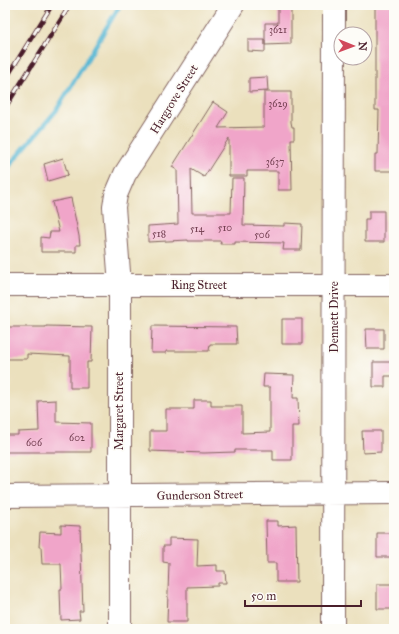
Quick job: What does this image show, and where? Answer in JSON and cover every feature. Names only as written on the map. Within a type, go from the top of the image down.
[{"type":"street","name":"Hargrove Street","points":[[117,193],[125,174],[233,5]]},
{"type":"street","name":"Dennett Drive","points":[[333,629],[334,5]]},
{"type":"street","name":"Margaret Street","points":[[117,193],[114,207],[120,285],[120,629]]},
{"type":"street","name":"Ring Street","points":[[5,285],[394,285]]},
{"type":"street","name":"Gunderson Street","points":[[5,496],[394,493]]},
{"type":"building","points":[[278,5],[291,5],[291,44],[265,45],[265,23],[278,23]]},
{"type":"building","points":[[375,5],[394,5],[394,171],[375,171],[375,154],[378,154],[379,110],[375,110]]},
{"type":"building","points":[[248,40],[265,40],[265,52],[248,51]]},
{"type":"building","points":[[267,77],[268,91],[249,92],[249,78]]},
{"type":"building","points":[[264,92],[291,92],[291,122],[292,127],[294,127],[294,139],[291,139],[292,190],[278,190],[278,171],[247,171],[247,176],[229,176],[229,138],[204,177],[191,169],[192,213],[231,213],[232,178],[244,178],[243,225],[284,226],[284,223],[302,224],[301,250],[283,250],[284,243],[235,242],[235,244],[220,244],[221,241],[188,240],[148,242],[148,226],[178,224],[177,170],[172,167],[213,102],[228,112],[218,128],[264,127]]},
{"type":"building","points":[[63,158],[68,175],[48,181],[44,164]]},
{"type":"building","points":[[71,198],[80,245],[76,245],[76,252],[41,252],[41,237],[49,238],[50,232],[59,232],[52,202]]},
{"type":"building","points":[[369,211],[384,211],[384,242],[365,242],[365,219],[369,219]]},
{"type":"building","points":[[282,319],[302,319],[302,344],[282,344]]},
{"type":"building","points":[[152,326],[236,327],[237,344],[210,344],[209,351],[166,351],[166,353],[151,353]]},
{"type":"building","points":[[5,327],[92,327],[91,362],[87,362],[87,388],[70,388],[70,356],[27,354],[27,359],[5,359]]},
{"type":"building","points":[[366,329],[384,329],[384,349],[367,349]]},
{"type":"building","points":[[373,362],[394,362],[394,376],[385,376],[385,387],[373,387]]},
{"type":"building","points":[[264,374],[294,375],[293,398],[298,398],[299,426],[292,426],[292,460],[273,460],[273,450],[235,450],[235,452],[204,453],[150,451],[150,431],[166,431],[166,409],[194,409],[194,400],[211,400],[211,406],[242,406],[242,433],[270,432],[270,387],[263,387]]},
{"type":"building","points":[[56,400],[56,422],[91,423],[91,452],[5,452],[5,435],[18,435],[18,432],[39,431],[38,401]]},
{"type":"building","points":[[362,431],[381,431],[381,452],[363,453]]},
{"type":"building","points":[[266,521],[278,521],[278,526],[296,525],[297,582],[276,582],[276,563],[267,563]]},
{"type":"building","points":[[61,525],[80,526],[83,611],[79,611],[80,619],[61,620],[61,564],[42,564],[41,547],[39,547],[40,532],[61,533]]},
{"type":"building","points":[[377,533],[394,533],[394,557],[377,557]]},
{"type":"building","points":[[169,538],[198,539],[197,566],[217,565],[217,571],[225,571],[226,583],[218,583],[218,586],[187,587],[187,622],[167,622],[169,563],[163,562],[163,546],[169,546]]},
{"type":"building","points":[[377,584],[394,584],[394,609],[377,609]]},
{"type":"waterway","points":[[5,173],[13,161],[56,111],[120,5]]},
{"type":"railway","points":[[5,80],[52,5]]},
{"type":"railway","points":[[5,108],[70,5]]}]
